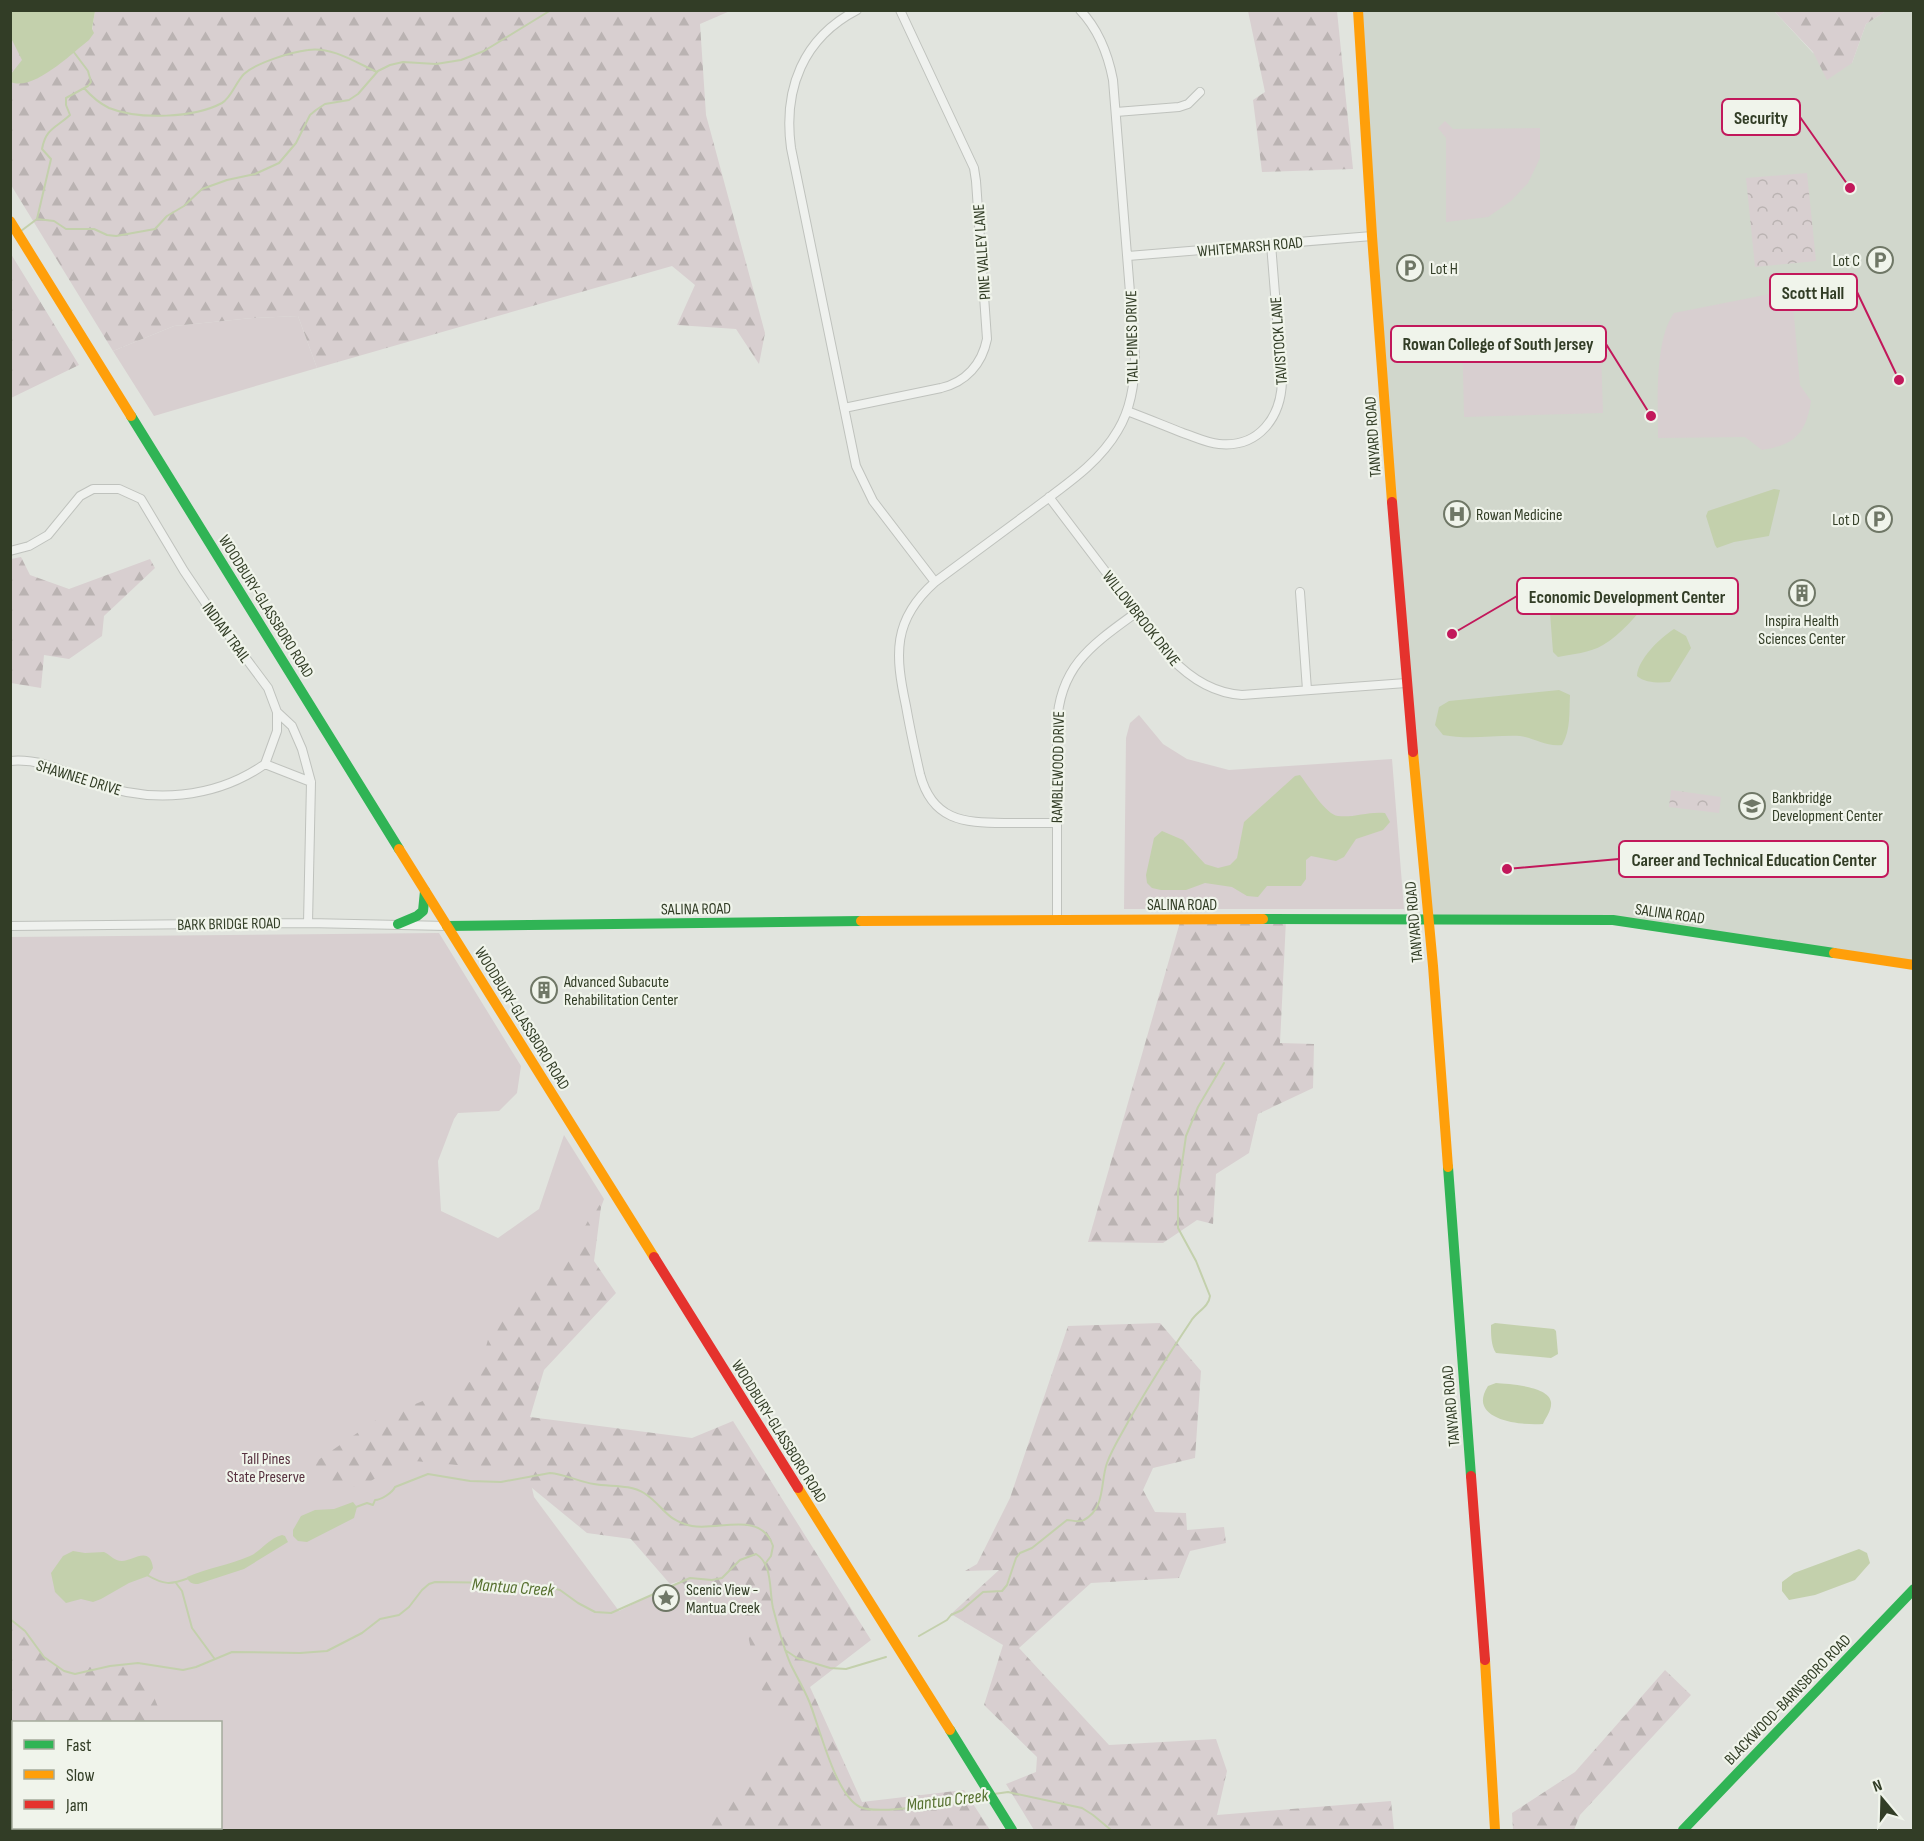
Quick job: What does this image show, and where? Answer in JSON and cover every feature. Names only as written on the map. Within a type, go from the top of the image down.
[{"type":"street","points":[[857,10],[825,33],[807,54],[794,84],[788,118],[793,159],[856,466],[873,501],[935,582]]},
{"type":"street","name":"PINE VALLEY LANE","points":[[844,408],[942,388],[956,383],[975,367],[982,357],[987,339],[974,168],[900,10]]},
{"type":"street","name":"TALL PINES DRIVE","points":[[1056,823],[982,823],[958,819],[940,809],[925,789],[920,774],[899,672],[898,651],[902,627],[920,596],[935,582],[1049,497],[1103,451],[1119,429],[1127,411],[1133,388],[1135,366],[1116,112],[1111,70],[1106,53],[1097,34],[1080,10]]},
{"type":"street","name":"TANYARD ROAD","points":[[1358,10],[1372,236],[1406,683],[1428,920],[1490,1728],[1494,1830]]},
{"type":"street","points":[[1116,112],[1179,107],[1188,104],[1200,92]]},
{"type":"street","name":"WOODBURY-GLASSBORO ROAD","points":[[10,221],[1012,1830]]},
{"type":"street","name":"WHITEMARSH ROAD","points":[[1128,256],[1372,236]]},
{"type":"street","name":"TAVISTOCK LANE","points":[[1127,411],[1217,444],[1243,442],[1266,427],[1278,408],[1282,387],[1271,244]]},
{"type":"street","name":"INDIAN TRAIL","points":[[10,551],[29,546],[48,535],[80,496],[93,489],[119,489],[141,499],[209,608],[268,688],[278,712],[292,726],[302,749],[311,782],[308,922]]},
{"type":"street","name":"WILLOWBROOK DRIVE","points":[[1049,497],[1178,666],[1191,677],[1206,685],[1220,691],[1242,695],[1406,683]]},
{"type":"street","points":[[1300,592],[1307,690]]},
{"type":"street","name":"RAMBLEWOOD DRIVE","points":[[1057,919],[1057,719],[1062,691],[1070,672],[1087,651],[1137,612]]},
{"type":"street","points":[[278,712],[277,731],[265,764],[311,782]]},
{"type":"street","name":"SHAWNEE DRIVE","points":[[10,760],[53,765],[119,791],[162,797],[189,794],[228,785],[265,764]]},
{"type":"street","points":[[398,924],[423,911],[425,890]]},
{"type":"street","name":"SALINA ROAD","points":[[447,926],[1057,919],[1613,920],[1914,965]]},
{"type":"street","name":"BARK BRIDGE ROAD","points":[[10,926],[308,922],[447,926]]},
{"type":"street","name":"BLACKWOOD-BARNSBORO ROAD","points":[[1683,1830],[1914,1589]]},
{"type":"shaded area","points":[[11,10],[95,11],[92,29],[94,33],[89,40],[41,77],[20,84],[11,82],[11,74],[22,60],[11,38]]},
{"type":"shaded area","points":[[1358,11],[1774,11],[1813,53],[1852,63],[1866,24],[1886,11],[1913,11],[1913,965],[1613,920],[1428,920]]},
{"type":"shaded area","points":[[1774,489],[1780,490],[1769,536],[1734,542],[1717,548],[1706,516],[1708,511]]},
{"type":"shaded area","points":[[1727,580],[1738,583],[1734,591],[1721,603],[1714,603],[1710,597],[1711,591]]},
{"type":"shaded area","points":[[1644,587],[1650,591],[1650,600],[1610,641],[1598,648],[1581,653],[1558,657],[1553,652],[1549,600]]},
{"type":"shaded area","points":[[1674,629],[1686,636],[1691,648],[1670,682],[1648,681],[1637,676],[1645,656],[1656,643]]},
{"type":"shaded area","points":[[1559,690],[1570,695],[1568,727],[1562,745],[1551,745],[1520,736],[1443,735],[1435,725],[1439,707],[1449,701]]},
{"type":"shaded area","points":[[1300,775],[1328,811],[1333,814],[1344,816],[1385,813],[1390,822],[1383,830],[1356,839],[1344,857],[1336,861],[1311,856],[1306,860],[1306,879],[1301,886],[1267,886],[1258,897],[1247,896],[1232,887],[1205,883],[1186,890],[1161,890],[1152,888],[1147,883],[1146,875],[1154,838],[1162,831],[1183,840],[1205,864],[1218,868],[1230,865],[1237,858],[1244,822],[1295,776]]},
{"type":"shaded area","points":[[1495,1323],[1554,1329],[1558,1354],[1551,1358],[1496,1353],[1491,1332],[1491,1325]]},
{"type":"shaded area","points":[[1496,1383],[1536,1389],[1549,1397],[1551,1408],[1543,1424],[1510,1422],[1490,1413],[1484,1407],[1483,1397],[1488,1386]]},
{"type":"shaded area","points":[[353,1502],[357,1507],[354,1518],[307,1542],[298,1541],[293,1536],[293,1530],[301,1516],[315,1510],[334,1509]]},
{"type":"shaded area","points":[[282,1535],[288,1542],[244,1569],[198,1584],[191,1583],[187,1577],[250,1556]]},
{"type":"shaded area","points":[[1859,1549],[1867,1553],[1870,1563],[1855,1580],[1815,1595],[1789,1600],[1782,1591],[1782,1582],[1794,1573]]},
{"type":"shaded area","points":[[73,1551],[104,1552],[119,1561],[145,1556],[151,1561],[153,1568],[148,1576],[129,1583],[101,1599],[93,1602],[81,1599],[66,1603],[55,1592],[51,1573],[63,1556]]},
{"type":"green space","points":[[95,11],[730,11],[700,24],[706,115],[765,333],[759,364],[736,329],[677,325],[695,285],[672,266],[317,368],[298,316],[174,326],[113,351],[11,185],[11,25],[91,37]]},
{"type":"green space","points":[[1248,11],[1337,11],[1353,169],[1262,172],[1253,100],[1265,92]]},
{"type":"green space","points":[[1774,11],[1886,11],[1866,24],[1852,63],[1827,80],[1813,52]]},
{"type":"green space","points":[[1445,121],[1453,129],[1540,128],[1540,158],[1528,183],[1511,201],[1488,217],[1446,222],[1446,138],[1438,128]]},
{"type":"green space","points":[[1807,173],[1816,261],[1755,267],[1746,178]]},
{"type":"green space","points":[[11,254],[79,365],[10,398]]},
{"type":"green space","points":[[1775,293],[1792,293],[1800,385],[1811,401],[1802,430],[1782,445],[1762,450],[1745,437],[1658,438],[1660,356],[1663,340],[1674,313]]},
{"type":"green space","points":[[298,316],[317,368],[154,416],[113,351],[174,326]]},
{"type":"green space","points":[[1600,321],[1603,413],[1464,417],[1462,325]]},
{"type":"green space","points":[[21,557],[30,575],[69,589],[150,559],[155,568],[104,616],[102,636],[69,659],[44,655],[41,688],[11,683],[11,559]]},
{"type":"green space","points":[[1139,715],[1163,744],[1187,759],[1229,770],[1392,759],[1404,909],[1124,909],[1126,738],[1130,723]]},
{"type":"green space","points":[[1671,790],[1721,797],[1719,813],[1669,807]]},
{"type":"green space","points":[[1286,920],[1280,1043],[1314,1044],[1313,1088],[1258,1114],[1249,1153],[1216,1174],[1213,1224],[1197,1220],[1163,1243],[1088,1242],[1180,922]]},
{"type":"green space","name":"Tall Pines State Preserve","points":[[439,933],[521,1066],[517,1093],[499,1111],[458,1113],[454,1119],[438,1161],[441,1211],[498,1238],[539,1209],[564,1135],[604,1199],[519,1430],[534,1497],[619,1611],[683,1580],[740,1560],[808,1755],[889,1830],[11,1830],[10,937]]},
{"type":"green space","points":[[598,1203],[601,1207],[594,1261],[616,1293],[544,1370],[530,1417],[692,1438],[733,1421],[871,1640],[810,1687],[862,1802],[964,1790],[990,1830],[704,1830],[704,1821],[795,1731],[759,1686],[739,1594],[685,1585],[680,1581],[670,1584],[631,1539],[587,1533],[510,1470],[404,1460],[360,1488],[321,1481],[311,1465],[376,1420],[477,1379],[489,1336],[531,1282],[560,1271]]},
{"type":"green space","points":[[1160,1323],[1201,1371],[1195,1458],[1153,1468],[1143,1490],[1155,1512],[1186,1513],[1187,1530],[1224,1527],[1226,1543],[1190,1551],[1179,1578],[1091,1583],[1019,1648],[1109,1745],[1216,1739],[1227,1771],[1217,1815],[1391,1801],[1394,1830],[1034,1830],[1006,1784],[1036,1772],[1037,1757],[984,1705],[1003,1645],[951,1614],[999,1570],[965,1571],[977,1564],[1010,1498],[1068,1326]]},
{"type":"green space","points":[[10,1619],[68,1667],[142,1667],[158,1707],[147,1721],[12,1721],[11,1736]]},
{"type":"green space","points":[[1665,1670],[1691,1695],[1580,1815],[1574,1830],[1513,1830],[1512,1813],[1575,1772]]},
{"type":"waterway","points":[[21,231],[37,219],[54,221],[66,229],[94,229],[116,236],[155,229],[167,216],[184,206],[202,189],[227,180],[255,174],[279,163],[296,143],[310,115],[325,104],[349,100],[358,94],[378,71],[403,62],[436,64],[461,60],[484,51],[551,10]]},
{"type":"waterway","points":[[84,88],[109,108],[135,114],[166,116],[197,112],[222,103],[249,70],[301,51],[326,50],[377,72]]},
{"type":"waterway","points":[[37,219],[51,159],[42,149],[44,142],[52,129],[70,115],[66,98],[91,82],[88,71],[73,51]]},
{"type":"waterway","points":[[919,1636],[962,1610],[983,1592],[1002,1591],[1007,1585],[1016,1558],[1020,1553],[1032,1548],[1067,1520],[1082,1521],[1091,1515],[1099,1502],[1107,1463],[1117,1442],[1143,1396],[1193,1318],[1209,1300],[1210,1296],[1196,1261],[1178,1228],[1178,1191],[1186,1136],[1198,1107],[1224,1063]]},
{"type":"waterway","points":[[356,1507],[367,1503],[373,1505],[375,1500],[386,1496],[395,1487],[428,1474],[470,1481],[501,1482],[550,1473],[588,1483],[638,1490],[651,1498],[676,1521],[683,1524],[703,1527],[738,1524],[759,1528],[767,1535],[773,1546],[771,1556],[765,1564]]},
{"type":"waterway","name":"Mantua Creek","points":[[10,1619],[25,1631],[44,1657],[64,1671],[75,1674],[110,1666],[138,1663],[183,1670],[232,1652],[327,1651],[362,1633],[380,1619],[399,1615],[409,1607],[422,1590],[435,1582],[512,1583],[548,1587],[560,1590],[595,1612],[611,1613],[690,1578],[712,1580],[722,1578],[740,1560],[756,1554],[768,1571],[773,1608],[788,1658],[809,1701],[836,1775],[851,1800],[860,1807],[884,1810],[921,1807],[986,1796]]},
{"type":"waterway","points":[[147,1575],[167,1583],[189,1578]]},
{"type":"waterway","points":[[176,1583],[182,1591],[192,1628],[214,1658]]},
{"type":"waterway","points":[[785,1650],[797,1658],[830,1668],[846,1669],[886,1657]]},
{"type":"waterway","name":"Mantua Creek","points":[[994,1794],[1008,1792],[1082,1808],[1111,1830]]},
{"type":"traffic: fast","points":[[131,416],[399,849]]},
{"type":"traffic: fast","points":[[398,924],[423,911],[425,891]]},
{"type":"traffic: fast","points":[[1263,919],[1613,920],[1834,953]]},
{"type":"traffic: fast","points":[[447,926],[861,921]]},
{"type":"traffic: fast","points":[[1448,1167],[1471,1476]]},
{"type":"traffic: fast","points":[[1683,1830],[1914,1589]]},
{"type":"traffic: fast","points":[[950,1730],[1012,1830]]},
{"type":"traffic: slow","points":[[1358,10],[1392,502]]},
{"type":"traffic: slow","points":[[10,221],[131,416]]},
{"type":"traffic: slow","points":[[1413,752],[1433,966],[1448,1167]]},
{"type":"traffic: slow","points":[[399,849],[654,1257]]},
{"type":"traffic: slow","points":[[861,921],[1263,919]]},
{"type":"traffic: slow","points":[[1834,953],[1914,965]]},
{"type":"traffic: slow","points":[[798,1488],[950,1730]]},
{"type":"traffic: slow","points":[[1485,1660],[1495,1830]]},
{"type":"traffic: jam","points":[[1392,502],[1413,752]]},
{"type":"traffic: jam","points":[[654,1257],[798,1488]]},
{"type":"traffic: jam","points":[[1471,1476],[1485,1660]]},
{"type":"place","name":"Security","points":[[1850,188]]},
{"type":"place","name":"Lot C","points":[[1880,260]]},
{"type":"place","name":"Lot H","points":[[1410,268]]},
{"type":"place","name":"Scott Hall","points":[[1899,380]]},
{"type":"place","name":"Rowan College of South Jersey","points":[[1651,416]]},
{"type":"place","name":"Rowan Medicine","points":[[1457,514]]},
{"type":"place","name":"Lot D","points":[[1879,519]]},
{"type":"place","name":"Inspira Health Sciences Center","points":[[1802,593]]},
{"type":"place","name":"Economic Development Center","points":[[1452,634]]},
{"type":"place","name":"Bankbridge Development Center","points":[[1752,806]]},
{"type":"place","name":"Career and Technical Education Center","points":[[1507,869]]},
{"type":"place","name":"Advanced Subacute Rehabilitation Center","points":[[544,990]]},
{"type":"place","name":"Scenic View - Mantua Creek","points":[[666,1598]]}]
